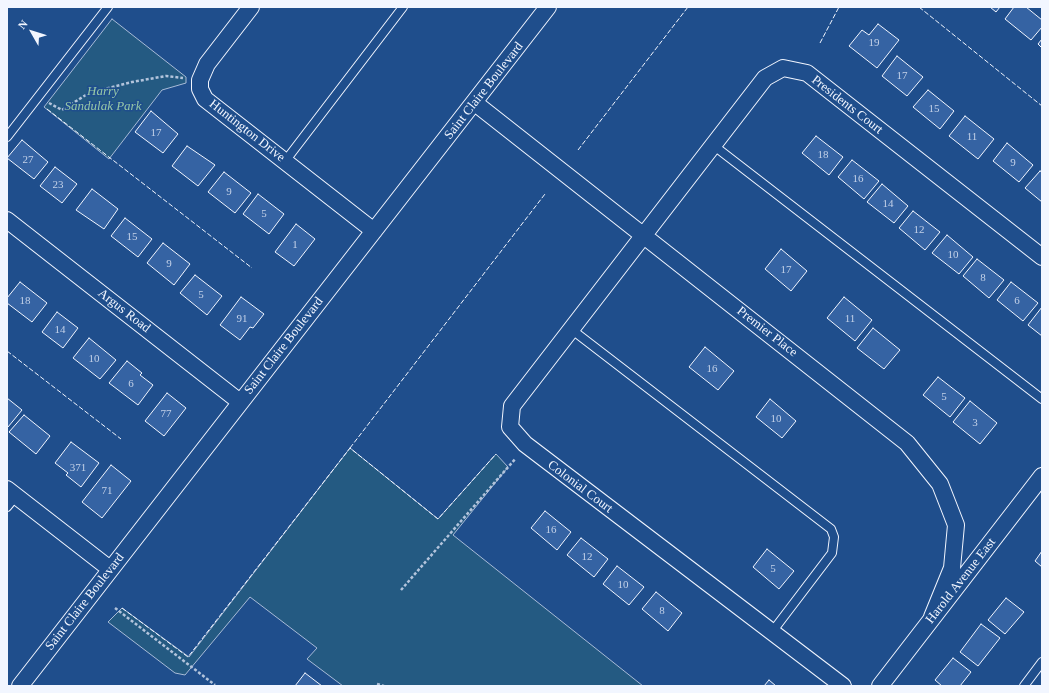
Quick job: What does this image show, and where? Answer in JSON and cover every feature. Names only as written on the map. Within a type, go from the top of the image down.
[{"type":"street","points":[[200,80],[207,64],[251,7]]},
{"type":"street","name":"Saint Claire Boulevard","points":[[21,686],[110,569],[475,103],[548,7]]},
{"type":"street","name":"Presidents Court","points":[[644,235],[765,78],[783,68],[807,73],[1042,257]]},
{"type":"street","name":"Huntington Drive","points":[[200,80],[200,89],[206,98],[374,231]]},
{"type":"street","name":"Premier Place","points":[[475,103],[907,443],[940,484],[956,524],[952,568],[932,617]]},
{"type":"street","name":"Argus Road","points":[[7,220],[240,402]]},
{"type":"street","name":"Colonial Court","points":[[644,235],[512,406],[510,427],[525,444],[843,686]]},
{"type":"street","name":"Harold Avenue East","points":[[880,686],[1042,476]]},
{"type":"street","points":[[10,497],[110,569]]},
{"type":"lane","points":[[7,138],[108,7]]},
{"type":"lane","points":[[286,160],[403,7]]},
{"type":"lane","points":[[713,145],[1042,399]]},
{"type":"lane","points":[[572,329],[831,529],[834,537],[832,554],[772,632]]},
{"type":"lane","points":[[1024,686],[1042,662]]},
{"type":"path","points":[[39,97],[62,110],[89,93],[132,82],[166,76],[200,80]]},
{"type":"path","points":[[401,590],[512,463],[525,444]]},
{"type":"path","points":[[115,608],[215,685]]},
{"type":"path","points":[[377,684],[384,686]]},
{"type":"green space","name":"Harry Sandulak Park","points":[[112,19],[186,77],[186,83],[162,90],[109,159],[44,107]]},
{"type":"green space","points":[[350,448],[438,519],[496,454],[508,467],[453,535],[643,686],[343,686],[307,659],[317,648],[250,597],[185,675],[175,673],[108,622],[122,608],[189,657]]},
{"type":"building","points":[[990,7],[1000,7],[996,12]]},
{"type":"building","points":[[1014,7],[1026,7],[1042,20],[1042,27],[1031,40],[1005,19]]},
{"type":"building","points":[[878,24],[899,40],[877,68],[849,46],[862,30],[869,35]]},
{"type":"building","points":[[1042,39],[1042,48],[1038,44]]},
{"type":"building","points":[[897,56],[923,77],[907,96],[882,76]]},
{"type":"building","points":[[928,90],[954,111],[940,129],[913,107]]},
{"type":"building","points":[[151,111],[178,134],[163,153],[135,132]]},
{"type":"building","points":[[965,116],[994,139],[978,159],[949,136]]},
{"type":"building","points":[[816,136],[843,157],[829,175],[802,153]]},
{"type":"building","points":[[22,140],[48,162],[34,179],[7,158]]},
{"type":"building","points":[[1007,143],[1033,165],[1019,182],[993,161]]},
{"type":"building","points":[[187,146],[215,165],[198,186],[172,166]]},
{"type":"building","points":[[852,160],[879,181],[864,199],[838,177]]},
{"type":"building","points":[[55,167],[77,184],[62,203],[40,186]]},
{"type":"building","points":[[1040,171],[1042,172],[1042,202],[1025,188]]},
{"type":"building","points":[[224,172],[251,193],[235,213],[208,192]]},
{"type":"building","points":[[882,184],[908,206],[894,223],[867,202]]},
{"type":"building","points":[[92,189],[118,209],[104,229],[76,210]]},
{"type":"building","points":[[258,194],[284,214],[269,234],[243,214]]},
{"type":"building","points":[[913,211],[940,232],[925,250],[899,228]]},
{"type":"building","points":[[125,218],[152,239],[138,257],[111,236]]},
{"type":"building","points":[[296,224],[315,239],[294,266],[275,252]]},
{"type":"building","points":[[947,235],[973,257],[959,274],[932,253]]},
{"type":"building","points":[[163,243],[190,264],[174,285],[147,263]]},
{"type":"building","points":[[781,249],[807,271],[791,291],[765,269]]},
{"type":"building","points":[[977,259],[1004,280],[989,298],[963,276]]},
{"type":"building","points":[[195,275],[222,296],[207,315],[180,293]]},
{"type":"building","points":[[20,282],[47,303],[32,322],[7,303],[7,298]]},
{"type":"building","points":[[1011,282],[1038,303],[1023,321],[997,300]]},
{"type":"building","points":[[241,297],[264,314],[253,328],[250,327],[240,340],[220,325]]},
{"type":"building","points":[[844,297],[872,320],[855,341],[827,318]]},
{"type":"building","points":[[1042,307],[1042,336],[1028,325]]},
{"type":"building","points":[[57,312],[78,328],[63,348],[42,332]]},
{"type":"building","points":[[873,328],[900,350],[884,369],[857,348]]},
{"type":"building","points":[[89,338],[116,360],[100,379],[73,358]]},
{"type":"building","points":[[705,347],[734,371],[718,390],[689,367]]},
{"type":"building","points":[[127,361],[142,373],[140,375],[153,385],[138,405],[109,383]]},
{"type":"building","points":[[938,377],[965,398],[950,417],[923,395]]},
{"type":"building","points":[[167,393],[186,408],[164,436],[145,421]]},
{"type":"building","points":[[7,398],[22,410],[8,427],[7,427]]},
{"type":"building","points":[[770,399],[796,421],[782,438],[756,417]]},
{"type":"building","points":[[970,401],[997,423],[980,444],[953,422]]},
{"type":"building","points":[[24,415],[50,436],[36,454],[9,432]]},
{"type":"building","points":[[71,442],[99,463],[81,487],[66,475],[68,473],[55,463]]},
{"type":"building","points":[[111,465],[131,481],[102,518],[82,502]]},
{"type":"building","points":[[545,511],[571,532],[557,550],[531,528]]},
{"type":"building","points":[[581,538],[608,559],[594,577],[567,555]]},
{"type":"building","points":[[767,549],[794,571],[779,589],[753,567]]},
{"type":"building","points":[[1042,551],[1042,567],[1035,561]]},
{"type":"building","points":[[617,566],[644,587],[629,605],[603,584]]},
{"type":"building","points":[[656,592],[682,613],[668,631],[642,609]]},
{"type":"building","points":[[1006,598],[1024,612],[1005,634],[988,620]]},
{"type":"building","points":[[981,624],[1000,638],[978,666],[960,652]]},
{"type":"building","points":[[953,658],[971,672],[960,686],[942,686],[935,680]]},
{"type":"building","points":[[305,673],[322,686],[295,686]]},
{"type":"building","points":[[769,680],[776,686],[764,686]]},
{"type":"fence","points":[[578,150],[688,7]]},
{"type":"fence","points":[[820,43],[839,7]]},
{"type":"fence","points":[[919,7],[1042,106]]},
{"type":"fence","points":[[47,109],[252,268]]},
{"type":"fence","points":[[350,448],[545,194]]},
{"type":"fence","points":[[7,351],[121,439]]},
{"type":"fence","points":[[122,608],[188,657],[350,448],[438,519],[496,454]]}]
